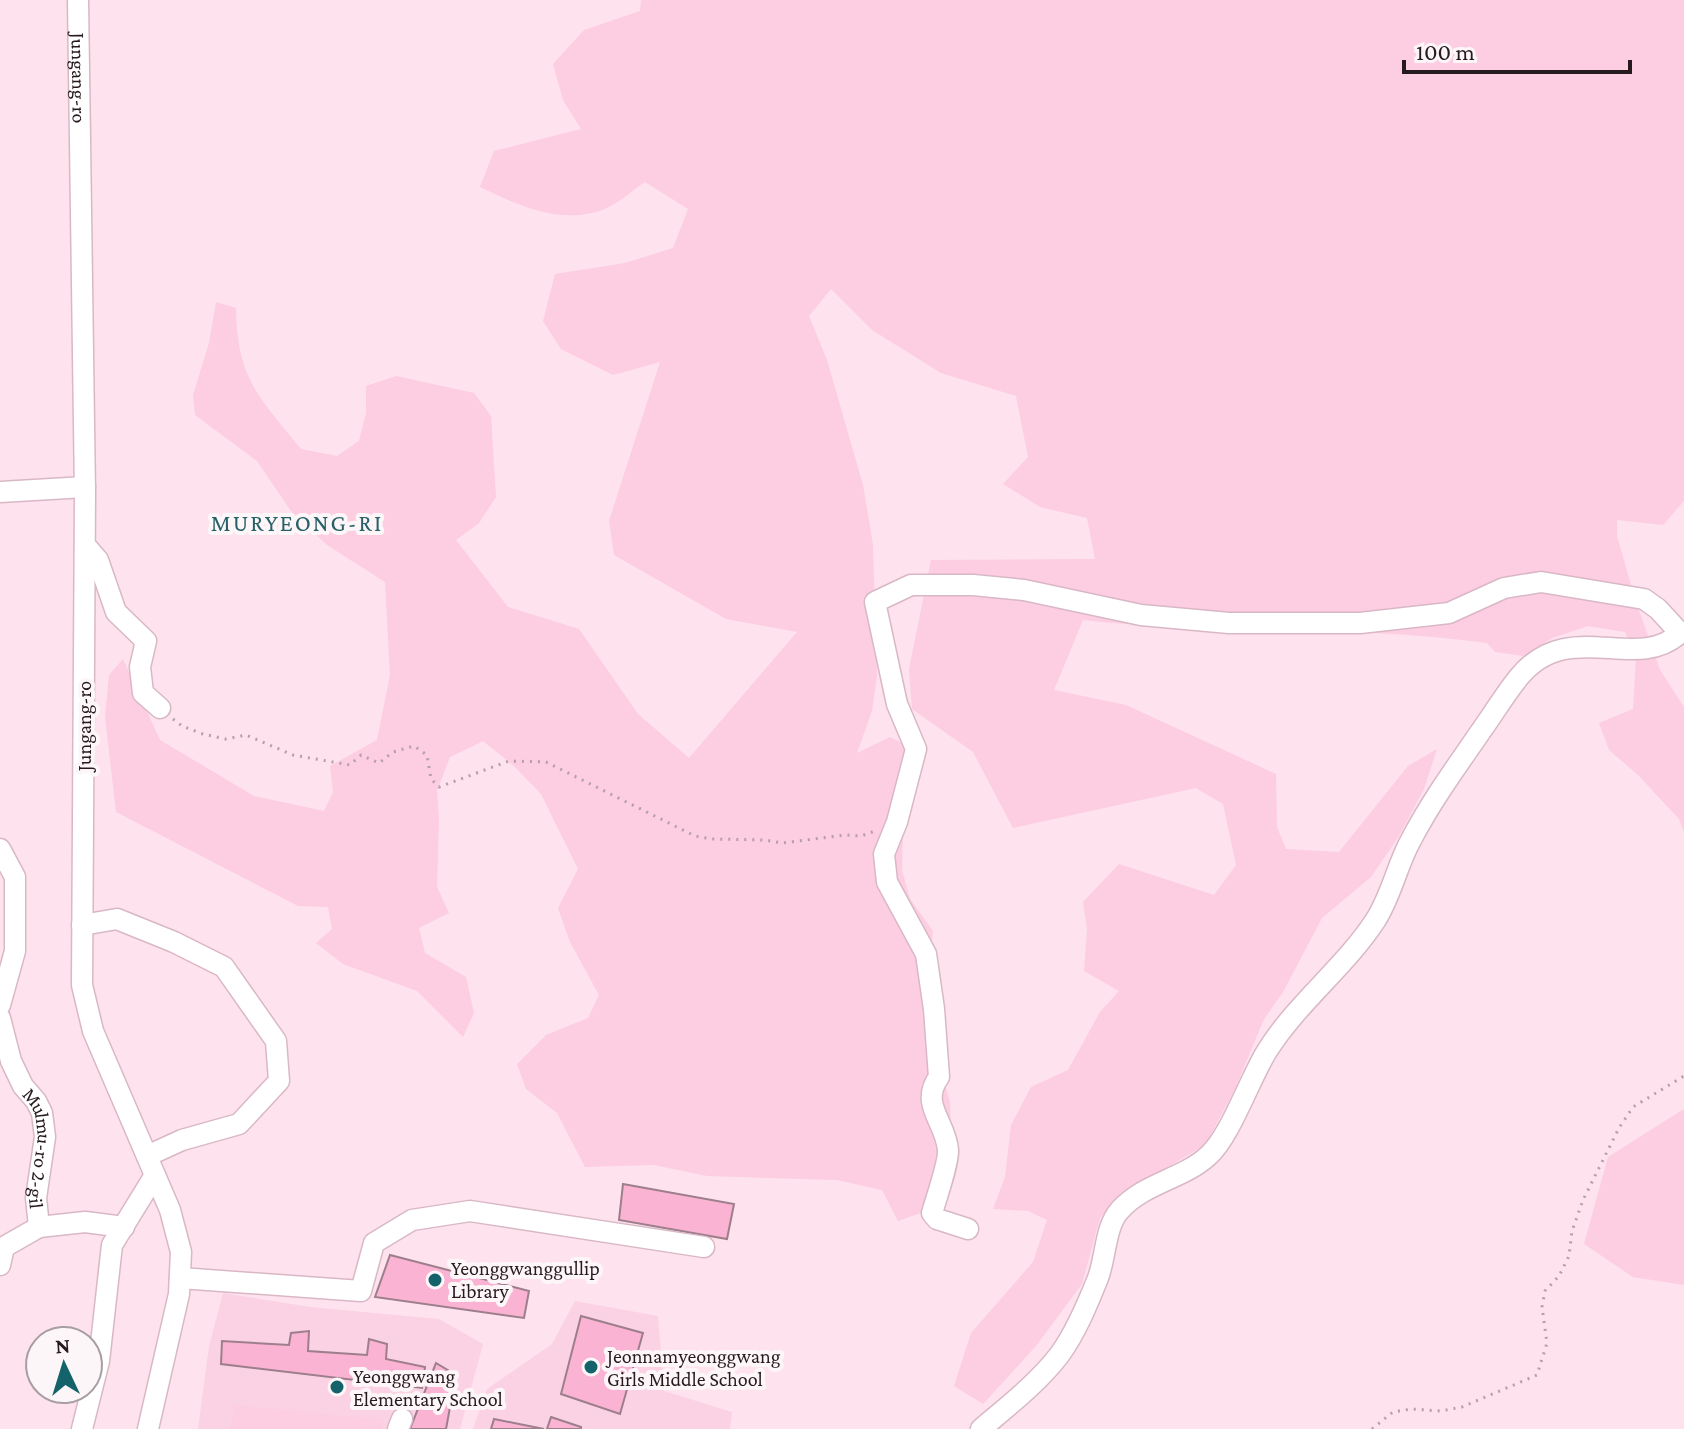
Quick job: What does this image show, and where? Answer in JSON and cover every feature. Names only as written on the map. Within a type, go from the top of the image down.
[{"type":"street","name":"Jungang-ro","points":[[78,0],[85,487],[82,985],[93,1031],[170,1210],[181,1252],[179,1294],[148,1429]]},
{"type":"street","points":[[0,492],[85,487]]},
{"type":"street","points":[[85,545],[98,560],[116,612],[146,641],[140,667],[143,693],[160,708]]},
{"type":"street","points":[[968,1229],[937,1219],[932,1213],[949,1151],[930,1097],[939,1077],[934,1009],[926,954],[887,882],[884,854],[897,822],[916,749],[897,704],[875,602],[911,585],[973,585],[1024,590],[1141,615],[1296,625],[1360,623],[1449,613],[1504,588],[1541,582],[1644,599],[1680,633],[1668,644],[1653,648],[1562,648],[1539,658],[1520,675],[1410,841],[1378,917],[1344,962],[1267,1050],[1209,1156],[1154,1185],[1119,1211],[1099,1275],[1060,1354],[1012,1403],[981,1429]]},
{"type":"street","points":[[0,849],[15,877],[15,951],[0,1005]]},
{"type":"street","points":[[82,925],[117,919],[224,967],[276,1041],[279,1081],[239,1124],[182,1140],[147,1156]]},
{"type":"street","name":"Mulmu-ro 2-gil","points":[[0,1018],[11,1061],[23,1086],[42,1113],[45,1137],[36,1198],[39,1227],[4,1247],[0,1265]]},
{"type":"street","points":[[82,1429],[99,1361],[112,1245],[155,1175]]},
{"type":"street","points":[[180,1278],[361,1291],[374,1243],[412,1220],[470,1211],[704,1247]]},
{"type":"street","points":[[39,1227],[85,1222],[124,1227]]},
{"type":"path","points":[[160,708],[182,726],[203,734],[226,739],[246,735],[293,755],[350,765],[361,755],[379,763],[393,752],[414,746],[427,755],[431,779],[439,787],[509,761],[546,762],[665,823],[695,836],[712,839],[782,843],[861,836],[897,822]]},
{"type":"path","points":[[1372,1429],[1393,1412],[1411,1409],[1441,1411],[1462,1407],[1537,1375],[1547,1343],[1542,1307],[1545,1291],[1559,1276],[1569,1256],[1572,1231],[1583,1200],[1633,1107],[1684,1076]]},
{"type":"shaded area","points":[[641,0],[1684,0],[1684,501],[1663,525],[1617,520],[1617,536],[1660,670],[1684,707],[1684,832],[1679,819],[1638,775],[1609,750],[1599,723],[1633,709],[1636,657],[1625,632],[1588,626],[1552,638],[1524,656],[1495,652],[1487,643],[1437,637],[1133,625],[1083,620],[1054,690],[1126,705],[1276,774],[1277,827],[1286,849],[1339,852],[1408,766],[1437,749],[1424,789],[1399,836],[1371,877],[1322,918],[1283,992],[1264,1019],[1234,1091],[1205,1145],[1122,1194],[1100,1218],[1082,1284],[1036,1346],[983,1404],[954,1386],[971,1333],[1033,1262],[1047,1220],[1028,1211],[993,1209],[1005,1177],[1011,1125],[1031,1087],[1068,1070],[1100,1012],[1119,991],[1084,971],[1087,929],[1083,902],[1119,864],[1214,895],[1236,865],[1223,804],[1196,788],[1013,828],[973,752],[912,709],[909,669],[931,560],[1095,559],[1087,518],[1040,507],[1003,484],[1028,457],[1016,396],[941,373],[872,330],[831,289],[809,316],[827,360],[863,485],[873,545],[877,676],[872,711],[857,753],[890,737],[925,755],[904,789],[902,870],[910,899],[933,931],[926,997],[927,1023],[950,1102],[951,1139],[935,1208],[898,1221],[882,1190],[837,1180],[707,1176],[654,1165],[585,1167],[557,1113],[526,1089],[517,1064],[546,1035],[588,1018],[599,995],[570,942],[558,908],[578,869],[541,794],[514,766],[483,741],[450,757],[437,791],[437,887],[449,913],[419,928],[425,953],[466,977],[474,1013],[463,1037],[417,991],[343,964],[316,943],[332,929],[328,907],[298,906],[116,812],[105,717],[109,675],[123,659],[160,740],[254,796],[324,811],[333,792],[330,766],[377,740],[390,675],[385,582],[327,545],[291,511],[257,461],[195,415],[193,395],[209,343],[216,302],[236,308],[241,353],[253,386],[301,449],[337,456],[359,441],[366,413],[366,386],[396,376],[474,393],[491,416],[496,497],[479,523],[456,540],[508,607],[579,629],[638,714],[689,758],[797,632],[726,619],[614,555],[609,521],[660,362],[613,375],[561,349],[543,321],[555,274],[625,263],[673,248],[688,209],[645,182],[608,208],[571,215],[540,211],[480,187],[494,151],[581,129],[563,100],[553,64],[584,30],[640,11]]},
{"type":"shaded area","points":[[1684,1109],[1684,1285],[1633,1277],[1584,1244],[1608,1157]]},
{"type":"shaded area","name":"Yeonggwang Elementary School","points":[[223,1293],[310,1307],[439,1319],[483,1344],[460,1429],[198,1429],[209,1346]]},
{"type":"shaded area","name":"Jeonnamyeonggwang Girls Middle School","points":[[575,1301],[658,1316],[664,1391],[732,1412],[730,1429],[473,1429],[487,1389],[552,1344]]},
{"type":"shaded area","points":[[234,1405],[384,1420],[381,1429],[230,1429]]},
{"type":"building","points":[[623,1184],[734,1204],[727,1239],[619,1220]]},
{"type":"building","name":"Yeonggwanggullip Library","points":[[390,1255],[529,1291],[524,1318],[375,1297]]},
{"type":"building","points":[[581,1316],[643,1333],[620,1414],[561,1394]]},
{"type":"building","points":[[309,1331],[308,1351],[367,1355],[369,1339],[387,1344],[386,1359],[425,1367],[422,1388],[221,1364],[222,1341],[289,1345],[291,1333]]},
{"type":"building","points":[[436,1363],[456,1375],[446,1429],[410,1429]]},
{"type":"building","points":[[551,1417],[581,1427],[581,1429],[547,1429]]},
{"type":"building","points":[[494,1419],[544,1429],[491,1429]]},
{"type":"place","name":"Yeonggwanggullip Library","points":[[435,1280]]},
{"type":"place","name":"Jeonnamyeonggwang Girls Middle School","points":[[591,1367]]},
{"type":"place","name":"Yeonggwang Elementary School","points":[[337,1387]]},
{"type":"district","name":"MURYEONG-RI","points":[[297,522]]}]
